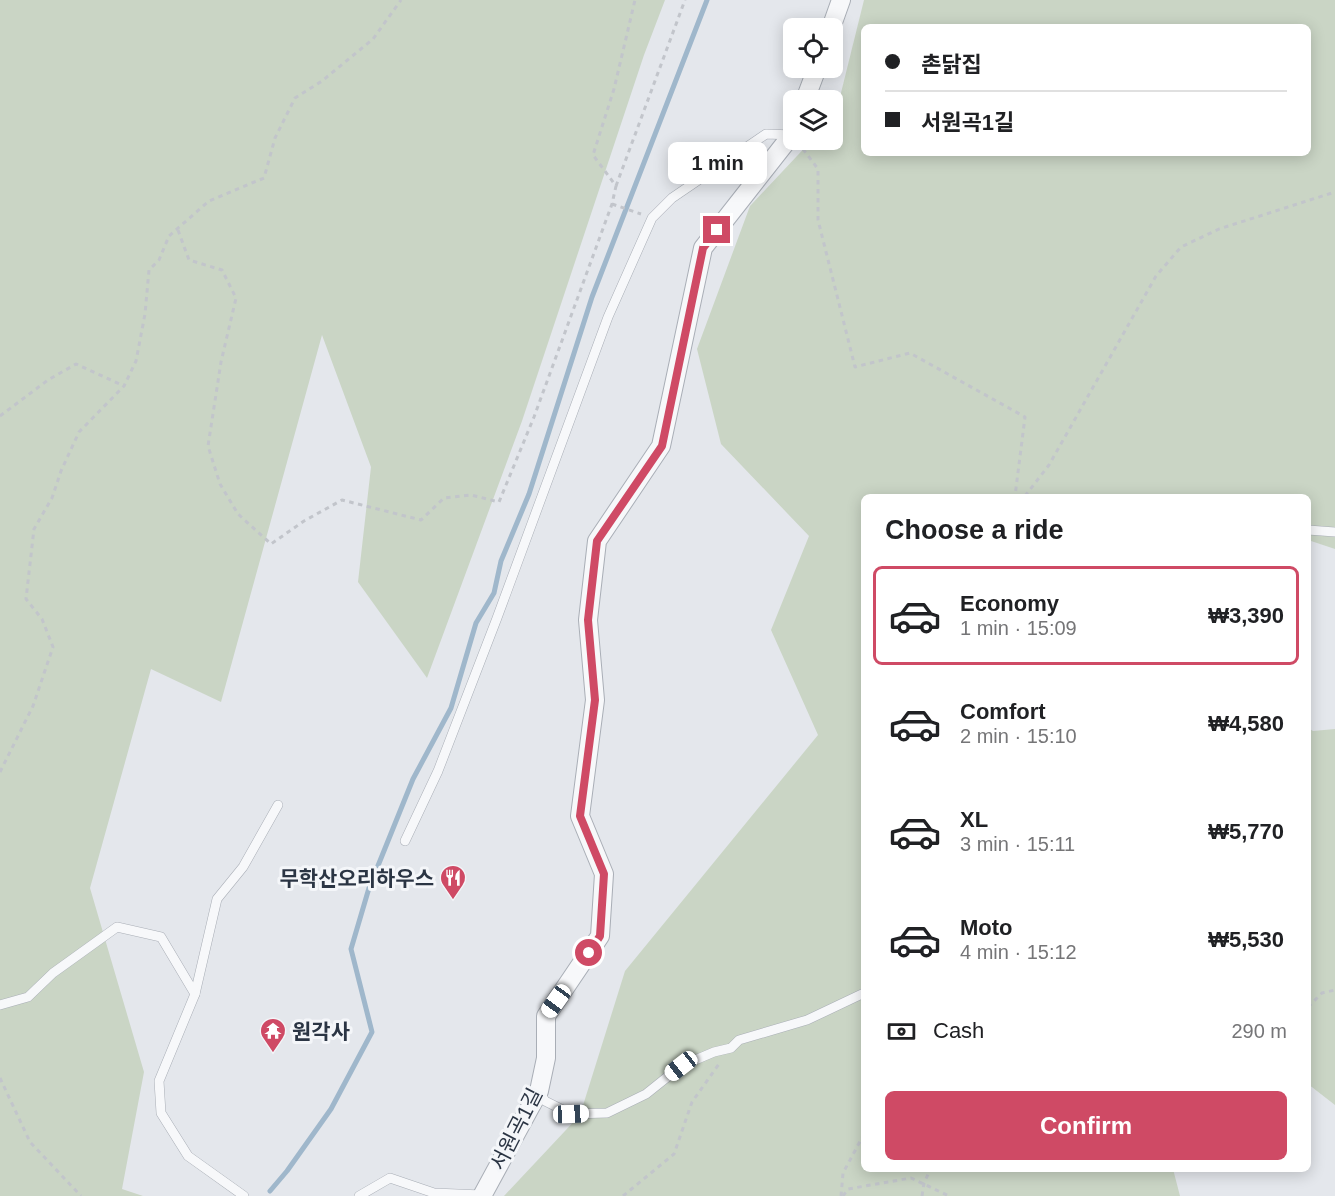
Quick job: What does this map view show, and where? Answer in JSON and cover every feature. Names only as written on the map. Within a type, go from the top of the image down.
[{"type":"street","points":[[835,18],[841,0]]},
{"type":"street","name":"서원곡1길","points":[[482,1196],[539,1091],[546,1058],[546,1016],[600,936],[604,874],[580,816],[595,700],[588,620],[597,541],[662,446],[703,248],[786,150]]},
{"type":"lane","points":[[405,841],[438,771],[608,317],[652,218],[672,198],[766,134],[783,136]]},
{"type":"lane","points":[[1311,530],[1335,532]]},
{"type":"lane","points":[[244,1196],[188,1156],[161,1113],[159,1081],[195,994],[217,899],[243,867],[278,805]]},
{"type":"lane","points":[[0,1005],[28,998],[53,973],[117,927],[161,937],[195,994]]},
{"type":"lane","points":[[539,1091],[545,1101],[571,1114],[607,1113],[646,1094],[681,1066],[714,1052],[731,1048],[739,1040],[807,1020],[861,994]]},
{"type":"lane","name":"서원곡1길","points":[[359,1196],[390,1178],[434,1193],[482,1196]]},
{"type":"path","points":[[0,772],[33,706],[53,647],[42,619],[26,599],[34,529],[52,498],[60,471],[79,432],[124,386],[136,361],[150,270],[159,260],[169,236],[209,201],[264,178],[275,138],[295,98],[322,81],[373,39],[401,0]]},
{"type":"path","points":[[616,186],[593,155],[614,89],[635,0]]},
{"type":"path","points":[[178,230],[189,260],[222,270],[236,298],[221,362],[208,446],[220,484],[238,514],[271,544],[304,521],[342,500],[421,520],[444,498],[471,495],[499,502],[534,417],[685,0]]},
{"type":"path","points":[[805,150],[818,169],[818,220],[855,367],[910,353],[1025,417],[1015,494]]},
{"type":"path","points":[[1027,494],[1049,465],[1156,276],[1181,248],[1219,229],[1335,192]]},
{"type":"path","points":[[612,204],[642,215]]},
{"type":"path","points":[[0,416],[48,380],[76,364],[124,386]]},
{"type":"path","points":[[1311,1004],[1322,993],[1335,990]]},
{"type":"path","points":[[623,1196],[674,1154],[692,1102],[731,1048]]},
{"type":"path","points":[[0,1078],[30,1142],[81,1196]]},
{"type":"path","points":[[842,1196],[843,1173],[861,1140]]},
{"type":"path","points":[[922,1196],[929,1172]]},
{"type":"path","points":[[842,1196],[848,1189],[911,1178],[949,1196]]},
{"type":"green space","points":[[0,0],[665,0],[644,55],[522,421],[427,678],[358,582],[371,467],[322,335],[221,702],[151,669],[90,888],[144,1072],[122,1189],[143,1196],[0,1196]]},
{"type":"green space","points":[[864,0],[1335,0],[1335,549],[1311,541],[1311,494],[861,494],[861,1172],[1174,1172],[1180,1196],[504,1196],[580,1115],[625,971],[818,735],[771,630],[809,536],[721,444],[697,349],[750,206],[803,150],[843,150],[842,90]]},
{"type":"green space","points":[[1335,729],[1335,1105],[1311,1086],[1311,730]]},
{"type":"waterway","points":[[270,1191],[331,1109],[372,1032],[351,949],[369,888],[413,779],[451,708],[476,623],[494,593],[501,561],[529,494],[592,297],[707,0]]},
{"type":"place","name":"무학산오리하우스","points":[[453,901]]},
{"type":"place","name":"원각사","points":[[273,1054]]},
{"type":"route","points":[[589,953],[600,936],[604,874],[580,816],[595,700],[588,620],[597,541],[662,446],[703,248],[717,230]]}]
